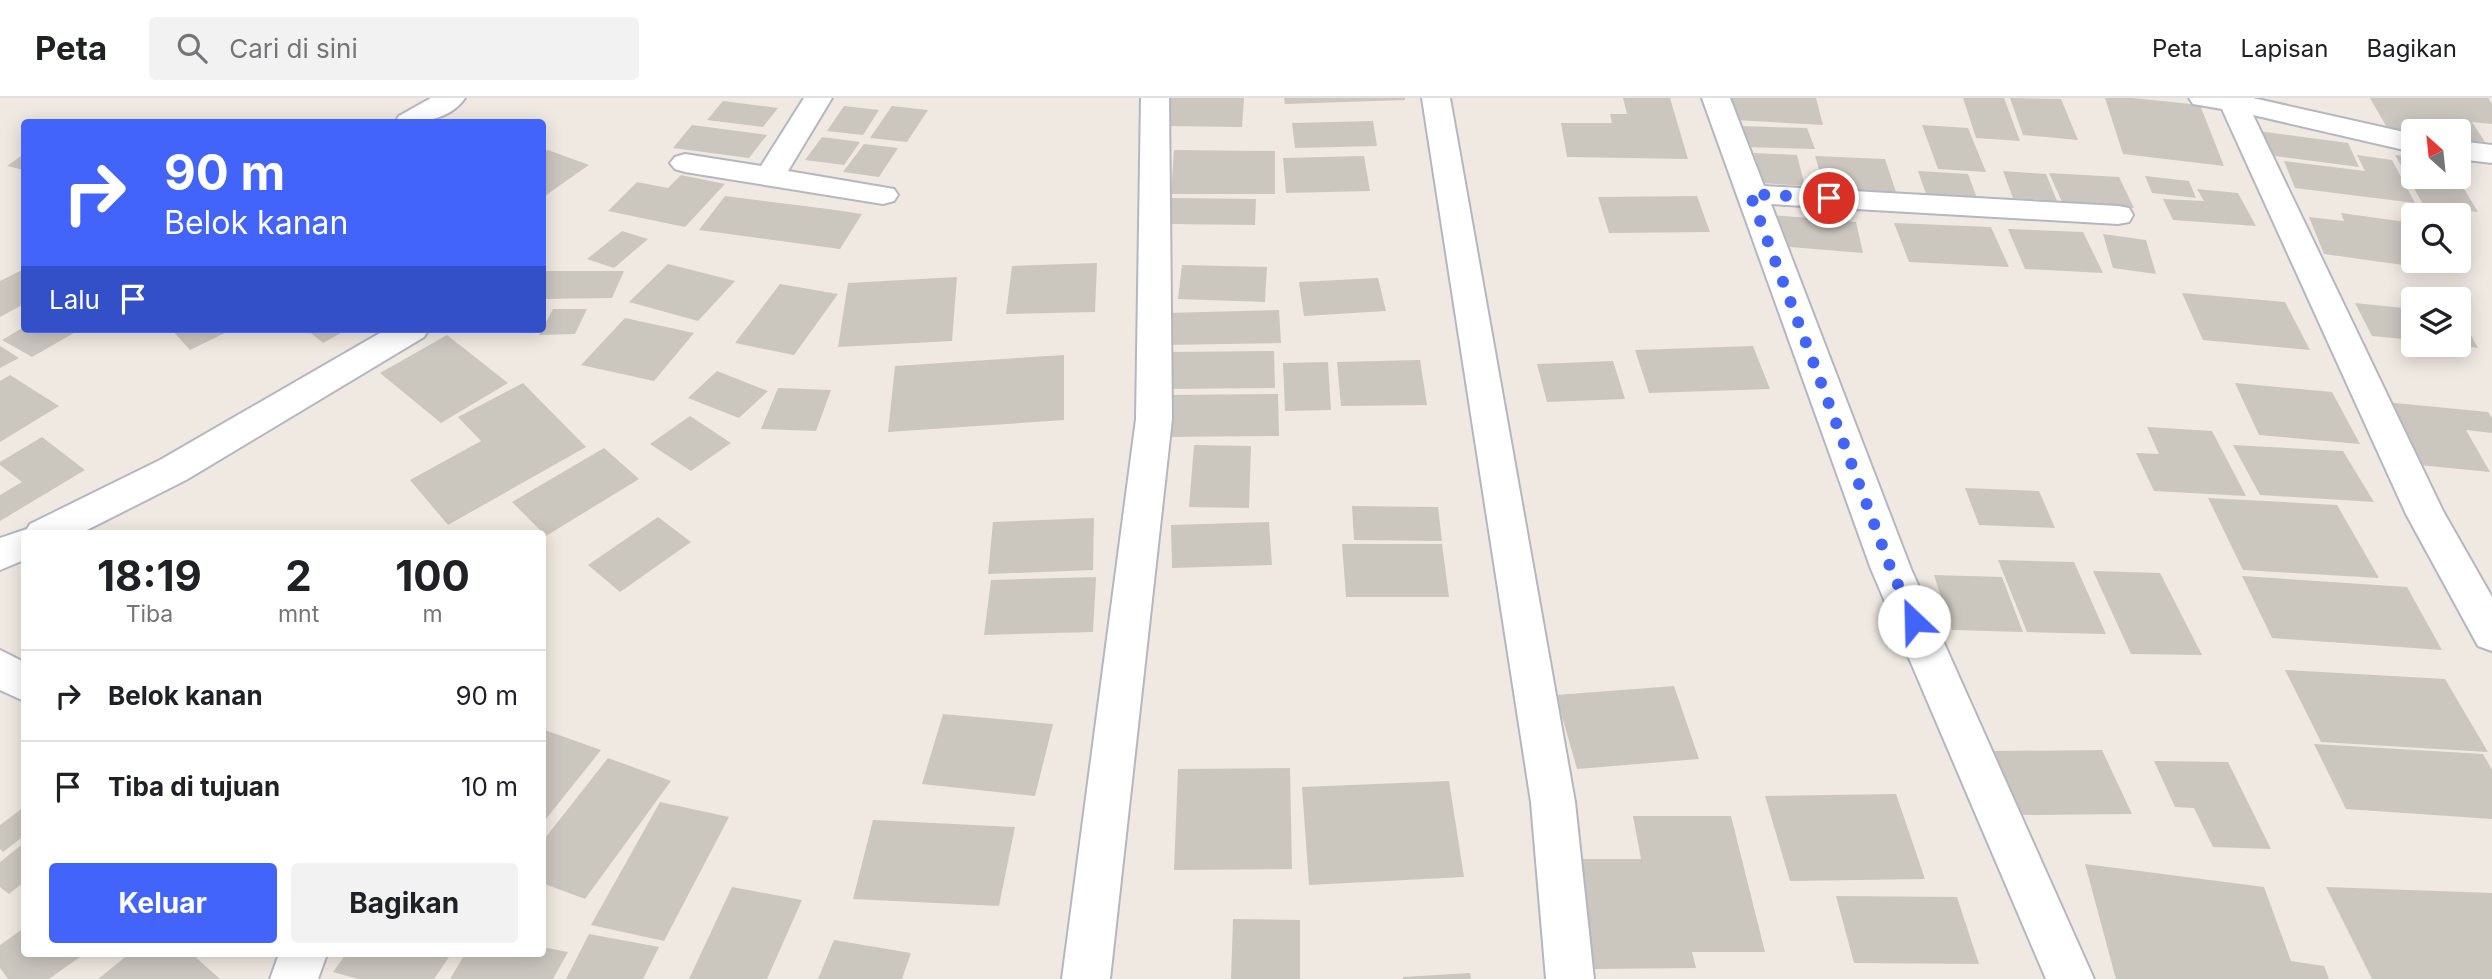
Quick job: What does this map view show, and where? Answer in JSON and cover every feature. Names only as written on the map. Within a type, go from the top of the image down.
[{"type":"street","points":[[414,119],[451,98]]},
{"type":"street","points":[[768,178],[818,98]]},
{"type":"street","points":[[1086,979],[1154,419],[1155,98]]},
{"type":"street","points":[[1436,98],[1553,802],[1570,979]]},
{"type":"street","points":[[1716,98],[1891,569],[2070,979]]},
{"type":"street","points":[[2240,102],[2401,140]]},
{"type":"street","points":[[2240,102],[2425,514],[2492,634]]},
{"type":"street","points":[[2471,151],[2492,154]]},
{"type":"street","points":[[685,163],[883,195]]},
{"type":"street","points":[[1750,194],[2118,215]]},
{"type":"street","points":[[52,530],[173,470],[405,333]]},
{"type":"street","points":[[0,555],[21,544]]},
{"type":"street","points":[[0,667],[21,682]]},
{"type":"street","points":[[294,979],[302,957]]},
{"type":"building","points":[[1169,98],[1244,98],[1242,127],[1165,126]]},
{"type":"building","points":[[1284,98],[1405,98],[1405,100],[1285,104]]},
{"type":"building","points":[[1623,98],[1670,98],[1688,159],[1567,157],[1561,123],[1612,123],[1610,114],[1627,114]]},
{"type":"building","points":[[1730,98],[1816,98],[1823,125],[1735,120]]},
{"type":"building","points":[[1963,98],[2004,98],[2020,141],[1976,138]]},
{"type":"building","points":[[2010,98],[2061,99],[2078,140],[2023,135]]},
{"type":"building","points":[[2105,98],[2200,105],[2224,166],[2123,154]]},
{"type":"building","points":[[2370,98],[2488,98],[2492,104],[2492,124],[2472,122],[2485,142],[2471,141],[2471,119],[2401,119],[2401,134],[2390,133]]},
{"type":"building","points":[[723,101],[778,108],[763,127],[707,120]]},
{"type":"building","points":[[844,106],[879,110],[863,135],[827,131]]},
{"type":"building","points":[[892,106],[928,110],[907,142],[870,138]]},
{"type":"building","points":[[1373,121],[1377,146],[1295,148],[1292,123]]},
{"type":"building","points":[[692,125],[767,135],[749,158],[673,148]]},
{"type":"building","points":[[1922,125],[1968,128],[1986,172],[1938,169]]},
{"type":"building","points":[[1740,126],[1807,128],[1815,149],[1746,147]]},
{"type":"building","points":[[2258,131],[2348,143],[2359,167],[2267,155]]},
{"type":"building","points":[[822,137],[860,142],[844,165],[805,160]]},
{"type":"building","points":[[864,144],[898,148],[879,177],[843,172]]},
{"type":"building","points":[[548,150],[589,165],[546,195]]},
{"type":"building","points":[[1174,150],[1275,151],[1275,194],[1171,194]]},
{"type":"building","points":[[1754,153],[1797,155],[1805,186],[1761,183]]},
{"type":"building","points":[[2357,155],[2392,160],[2401,177],[2401,189],[2408,189],[2415,203],[2295,188],[2284,161],[2365,171]]},
{"type":"building","points":[[21,156],[21,169],[7,166]]},
{"type":"building","points":[[1364,156],[1370,191],[1286,193],[1283,158]]},
{"type":"building","points":[[1815,156],[1885,159],[1896,192],[1825,189]]},
{"type":"building","points":[[1918,171],[1968,174],[1978,201],[1927,197]]},
{"type":"building","points":[[2003,171],[2046,174],[2057,201],[2013,198]]},
{"type":"building","points":[[2049,173],[2119,177],[2134,208],[2063,204]]},
{"type":"building","points":[[681,175],[725,184],[685,227],[608,211],[637,182],[668,188]]},
{"type":"building","points":[[2145,176],[2189,181],[2196,198],[2152,193]]},
{"type":"building","points":[[2197,189],[2238,193],[2256,226],[2173,220],[2163,199],[2204,201]]},
{"type":"building","points":[[2414,189],[2464,189],[2478,212],[2471,211],[2471,203],[2422,203]]},
{"type":"building","points":[[725,196],[862,214],[840,249],[699,230]]},
{"type":"building","points":[[1697,196],[1710,232],[1609,233],[1598,197]]},
{"type":"building","points":[[1171,198],[1256,199],[1255,225],[1170,224]]},
{"type":"building","points":[[2341,213],[2401,221],[2401,265],[2324,254],[2309,217],[2344,221]]},
{"type":"building","points":[[1772,215],[1856,222],[1863,253],[1777,246]]},
{"type":"building","points":[[1894,223],[1991,227],[2009,267],[1909,262]]},
{"type":"building","points":[[2008,229],[2083,232],[2103,273],[2025,269]]},
{"type":"building","points":[[622,231],[648,239],[614,268],[587,259]]},
{"type":"building","points":[[2103,234],[2146,240],[2156,274],[2113,268]]},
{"type":"building","points":[[1097,263],[1095,312],[1006,314],[1012,266]]},
{"type":"building","points":[[668,264],[735,281],[698,321],[629,302]]},
{"type":"building","points":[[1182,265],[1267,267],[1265,302],[1178,299]]},
{"type":"building","points":[[21,270],[21,306],[0,317],[0,281]]},
{"type":"building","points":[[546,271],[624,271],[612,298],[546,299]]},
{"type":"building","points":[[957,277],[952,341],[838,347],[848,283]]},
{"type":"building","points":[[1378,278],[1386,311],[1304,316],[1299,282]]},
{"type":"building","points":[[780,284],[838,294],[794,355],[735,343]]},
{"type":"building","points":[[2182,293],[2285,302],[2310,350],[2203,340]]},
{"type":"building","points":[[2355,303],[2401,308],[2401,339],[2372,336]]},
{"type":"building","points":[[553,309],[587,309],[575,334],[539,335],[546,333],[546,322]]},
{"type":"building","points":[[1279,310],[1281,343],[1164,345],[1165,313]]},
{"type":"building","points":[[625,318],[694,333],[654,381],[581,365]]},
{"type":"building","points":[[21,329],[21,333],[74,333],[32,357],[2,340]]},
{"type":"building","points":[[175,333],[225,333],[190,350]]},
{"type":"building","points":[[311,333],[341,333],[323,343]]},
{"type":"building","points":[[447,335],[508,383],[441,423],[380,373]]},
{"type":"building","points":[[2471,335],[2478,348],[2471,347]]},
{"type":"building","points":[[0,346],[19,358],[0,368]]},
{"type":"building","points":[[1753,346],[1770,389],[1649,393],[1635,350]]},
{"type":"building","points":[[1274,351],[1275,388],[1167,389],[1168,352]]},
{"type":"building","points":[[1064,355],[1064,420],[888,432],[895,366]]},
{"type":"building","points":[[1420,360],[1427,405],[1341,406],[1337,362]]},
{"type":"building","points":[[1613,361],[1625,399],[1547,402],[1537,364]]},
{"type":"building","points":[[1328,362],[1331,410],[1285,411],[1283,363]]},
{"type":"building","points":[[717,371],[768,391],[739,418],[688,398]]},
{"type":"building","points":[[10,375],[59,406],[0,442],[0,381]]},
{"type":"building","points":[[523,383],[586,447],[448,525],[410,480],[481,441],[458,417]]},
{"type":"building","points":[[2235,383],[2332,392],[2360,444],[2259,435]]},
{"type":"building","points":[[778,388],[831,390],[816,431],[761,429]]},
{"type":"building","points":[[1278,394],[1279,436],[1164,437],[1167,395]]},
{"type":"building","points":[[2385,402],[2488,412],[2492,418],[2492,433],[2466,430],[2490,472],[2419,465]]},
{"type":"building","points":[[690,416],[731,443],[691,471],[650,444]]},
{"type":"building","points":[[2147,427],[2212,431],[2246,496],[2154,491],[2136,453],[2159,454]]},
{"type":"building","points":[[42,437],[85,470],[0,521],[0,495],[22,482],[0,465],[0,462]]},
{"type":"building","points":[[1194,445],[1251,446],[1249,508],[1189,507]]},
{"type":"building","points":[[2233,445],[2343,451],[2374,502],[2260,495]]},
{"type":"building","points":[[604,448],[639,479],[546,536],[546,530],[540,530],[512,502]]},
{"type":"building","points":[[1965,488],[2039,491],[2055,528],[1979,525]]},
{"type":"building","points":[[2208,498],[2337,505],[2379,578],[2243,570]]},
{"type":"building","points":[[1352,506],[1438,507],[1442,541],[1354,540]]},
{"type":"building","points":[[658,517],[691,542],[620,592],[588,565]]},
{"type":"building","points":[[1094,518],[1093,570],[988,574],[993,522]]},
{"type":"building","points":[[1269,522],[1272,565],[1172,568],[1171,525]]},
{"type":"building","points":[[1342,544],[1442,544],[1449,597],[1346,597]]},
{"type":"building","points":[[1998,560],[2074,562],[2106,634],[2027,632]]},
{"type":"building","points":[[2093,571],[2160,573],[2202,655],[2131,654]]},
{"type":"building","points":[[1934,575],[2002,577],[2023,632],[1952,630]]},
{"type":"building","points":[[2242,576],[2407,587],[2442,650],[2272,638]]},
{"type":"building","points":[[1096,577],[1093,632],[984,635],[991,580]]},
{"type":"building","points":[[2285,670],[2445,679],[2488,752],[2321,742]]},
{"type":"building","points":[[1674,686],[1699,759],[1577,769],[1556,695]]},
{"type":"building","points":[[943,714],[1053,724],[1035,796],[922,784]]},
{"type":"building","points":[[546,730],[601,750],[546,819]]},
{"type":"building","points":[[2314,744],[2483,754],[2492,770],[2492,819],[2346,809]]},
{"type":"building","points":[[2102,750],[2132,814],[2018,815],[1993,751]]},
{"type":"building","points":[[608,758],[671,781],[585,899],[546,884],[546,837]]},
{"type":"building","points":[[2154,761],[2228,762],[2271,849],[2213,847],[2194,808],[2175,807]]},
{"type":"building","points":[[1290,768],[1292,869],[1174,870],[1178,769]]},
{"type":"building","points":[[1449,781],[1464,877],[1309,885],[1302,787]]},
{"type":"building","points":[[1896,794],[1925,879],[1790,881],[1765,796]]},
{"type":"building","points":[[660,802],[729,817],[664,941],[591,925]]},
{"type":"building","points":[[21,809],[21,838],[3,852],[0,849],[0,825]]},
{"type":"building","points":[[1633,816],[1731,816],[1765,952],[1692,952],[1696,968],[1594,969],[1576,859],[1641,859]]},
{"type":"building","points":[[873,820],[1015,827],[999,906],[853,899]]},
{"type":"building","points":[[21,845],[21,884],[9,894],[0,887],[0,862]]},
{"type":"building","points":[[2085,864],[2264,887],[2291,961],[2324,966],[2329,979],[2116,979]]},
{"type":"building","points":[[732,887],[802,900],[767,979],[689,979]]},
{"type":"building","points":[[2326,887],[2492,893],[2492,979],[2372,979]]},
{"type":"building","points":[[1836,896],[1957,897],[1979,964],[1854,963]]},
{"type":"building","points":[[1233,919],[1300,920],[1300,979],[1231,979]]},
{"type":"building","points":[[21,930],[21,957],[80,957],[49,979],[8,979],[0,968],[0,945]]},
{"type":"building","points":[[589,934],[659,947],[643,979],[566,979]]},
{"type":"building","points":[[834,940],[911,953],[902,979],[818,979]]},
{"type":"building","points":[[546,948],[568,952],[553,979],[450,979],[463,957],[546,957]]},
{"type":"building","points":[[125,957],[195,957],[220,979],[98,979]]},
{"type":"building","points":[[344,957],[449,957],[434,979],[358,979],[333,972]]},
{"type":"building","points":[[1470,973],[1471,979],[1403,979],[1403,977]]},
{"type":"route","points":[[1829,198],[1750,194],[1891,569],[1914,621]]}]
